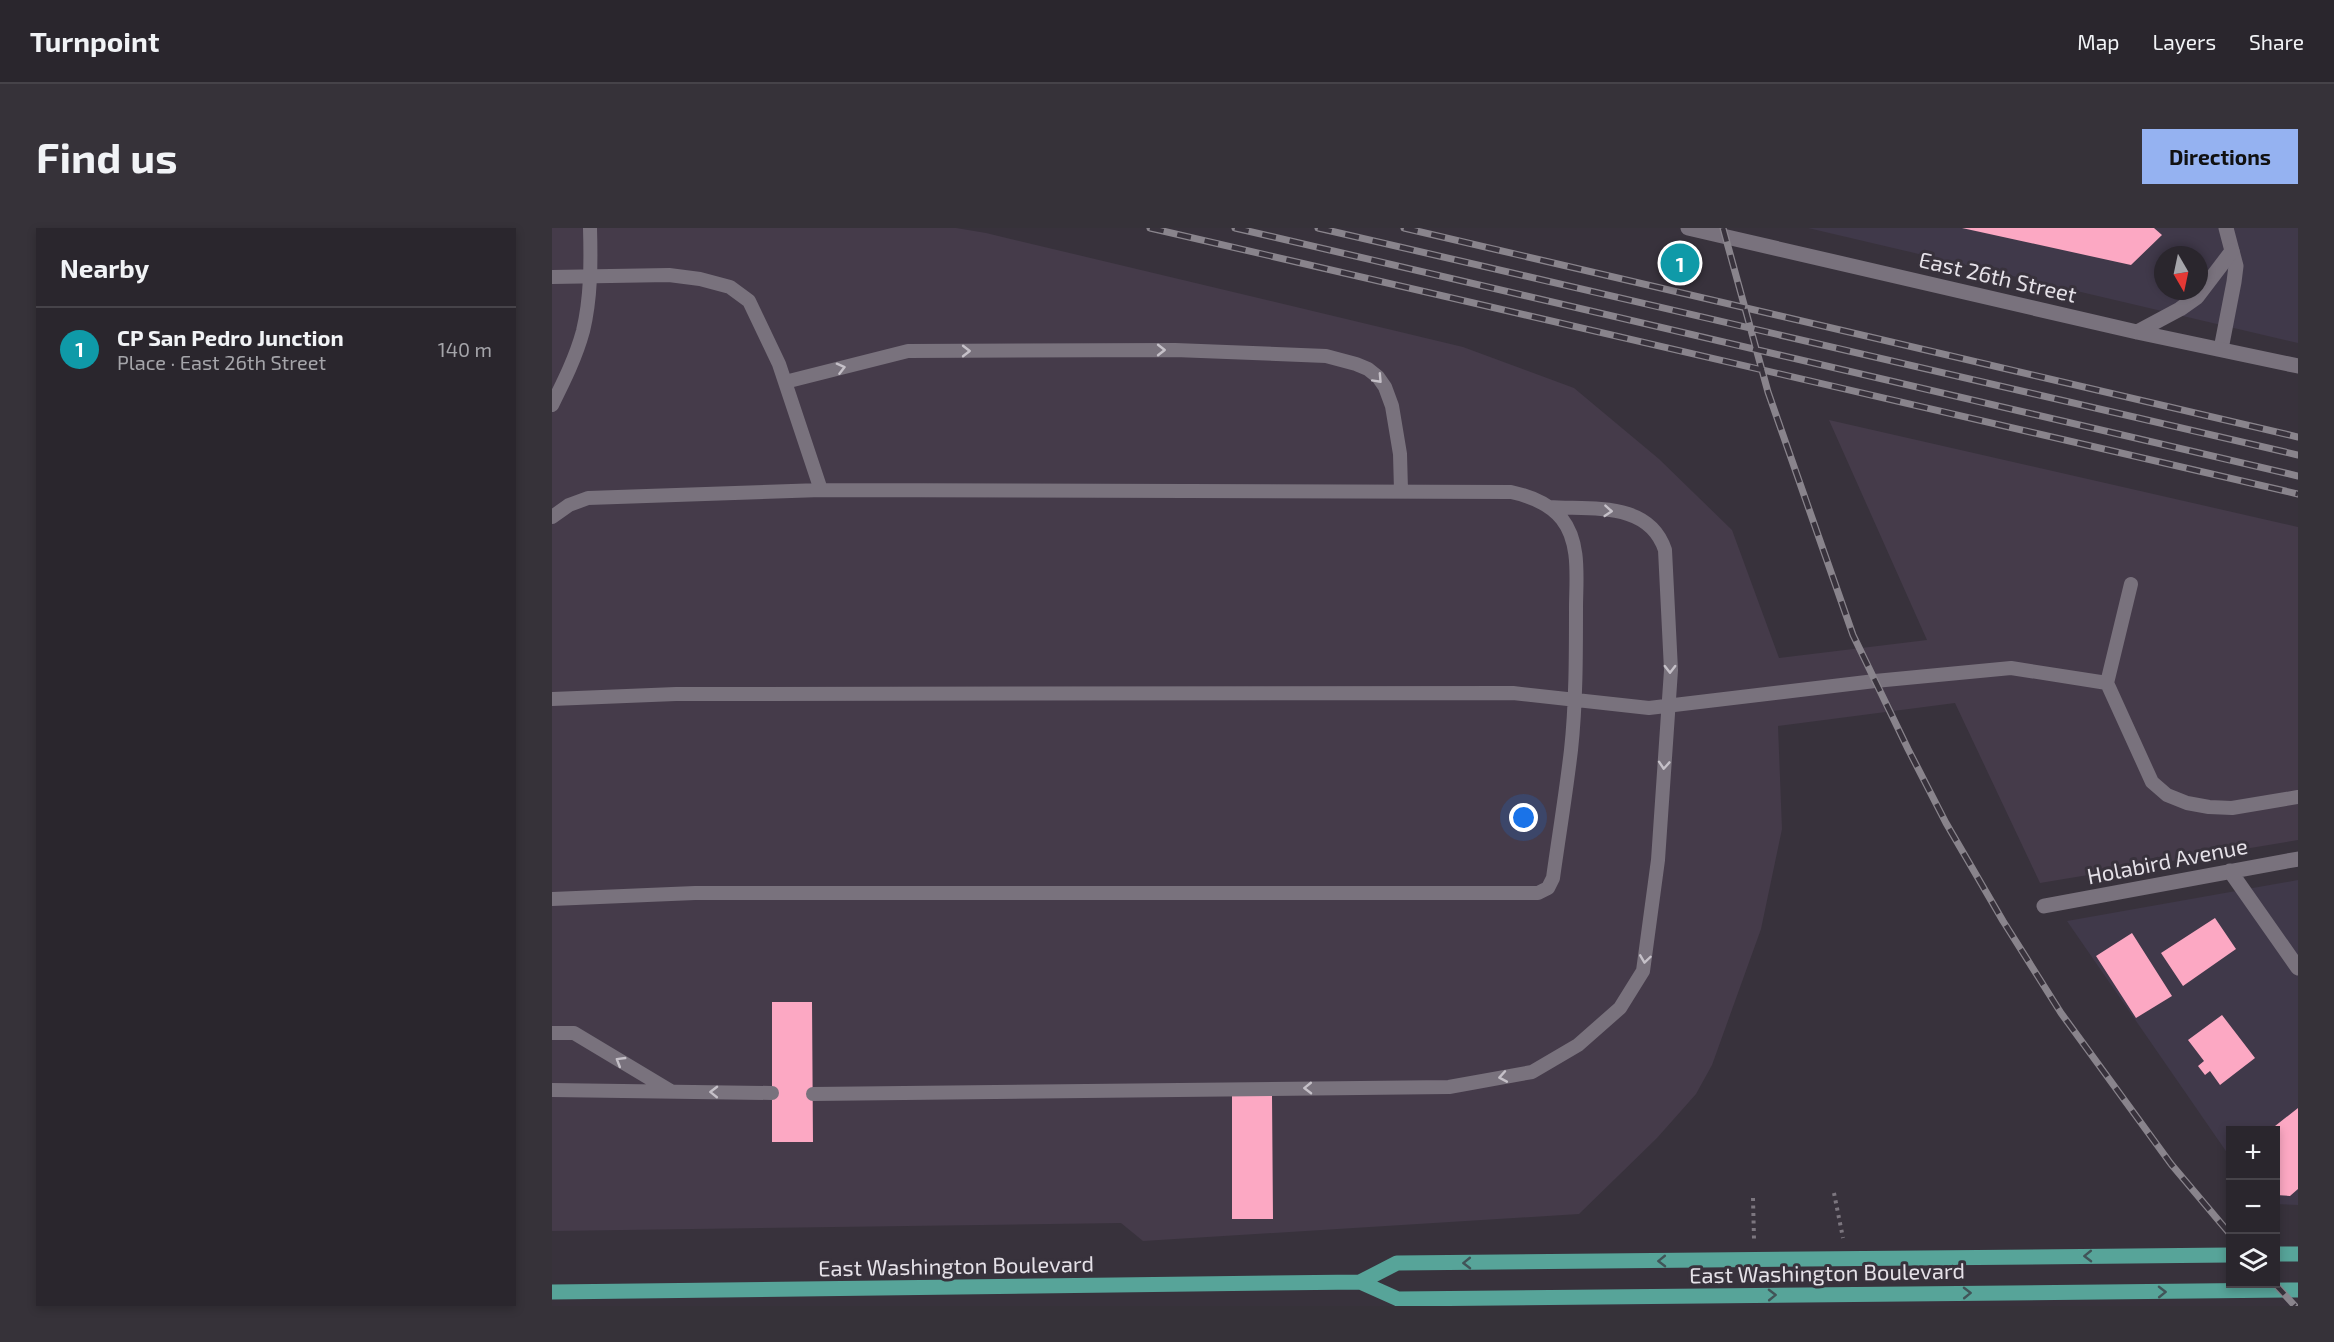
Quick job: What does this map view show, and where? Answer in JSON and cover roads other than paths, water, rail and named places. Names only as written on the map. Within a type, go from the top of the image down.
[{"type":"main road","points":[[2280,1254],[2298,1254]]},
{"type":"main road","name":"East Washington Boulevard","points":[[1360,1282],[1397,1263],[2226,1255]]},
{"type":"main road","name":"East Washington Boulevard","points":[[552,1292],[1360,1282],[1398,1299],[2298,1290]]},
{"type":"street","name":"East 26th Street","points":[[1688,228],[2137,332],[2298,366]]},
{"type":"street","points":[[2221,349],[2235,266],[2226,228]]},
{"type":"street","points":[[2137,332],[2197,297],[2232,251]]},
{"type":"street","name":"Holabird Avenue","points":[[2043,906],[2298,859]]},
{"type":"street","points":[[2230,871],[2298,968]]},
{"type":"lane","points":[[552,405],[568,374],[583,331],[589,285],[590,228]]},
{"type":"lane","points":[[552,277],[669,275],[700,279],[730,287],[748,301],[779,364],[821,490]]},
{"type":"lane","points":[[785,382],[908,351],[1175,350],[1326,356],[1368,369],[1385,387],[1392,406],[1398,442],[1401,490]]},
{"type":"lane","points":[[552,517],[569,505],[588,498],[821,490],[1511,492],[1532,497],[1550,507],[1562,519],[1570,533],[1576,562],[1576,640],[1571,748],[1553,878],[1548,888],[1538,893],[695,893],[552,899]]},
{"type":"lane","points":[[813,1094],[1449,1087],[1532,1072],[1578,1045],[1620,1008],[1643,971],[1658,860],[1671,670],[1665,550],[1661,537],[1652,525],[1640,517],[1623,512],[1550,507]]},
{"type":"lane","points":[[2131,584],[2107,683],[2152,782],[2167,795],[2187,803],[2209,807],[2232,808],[2298,797]]},
{"type":"lane","points":[[552,699],[676,694],[1513,693],[1649,708],[1875,681],[2011,668],[2107,683]]},
{"type":"lane","points":[[552,1034],[574,1033],[670,1091]]},
{"type":"lane","points":[[552,1089],[772,1093]]},
{"type":"railway","points":[[1150,228],[2298,494]]},
{"type":"railway","points":[[1235,228],[2298,476]]},
{"type":"railway","points":[[1318,228],[2298,455]]},
{"type":"railway","points":[[1404,228],[2298,437]]},
{"type":"railway","points":[[1723,228],[1768,392],[1853,635],[1908,749],[1946,823],[2003,921],[2061,1013],[2171,1164],[2226,1229]]},
{"type":"railway","points":[[2279,1288],[2295,1306]]},
{"type":"place","name":"CP San Pedro Junction","points":[[1680,263]]}]
